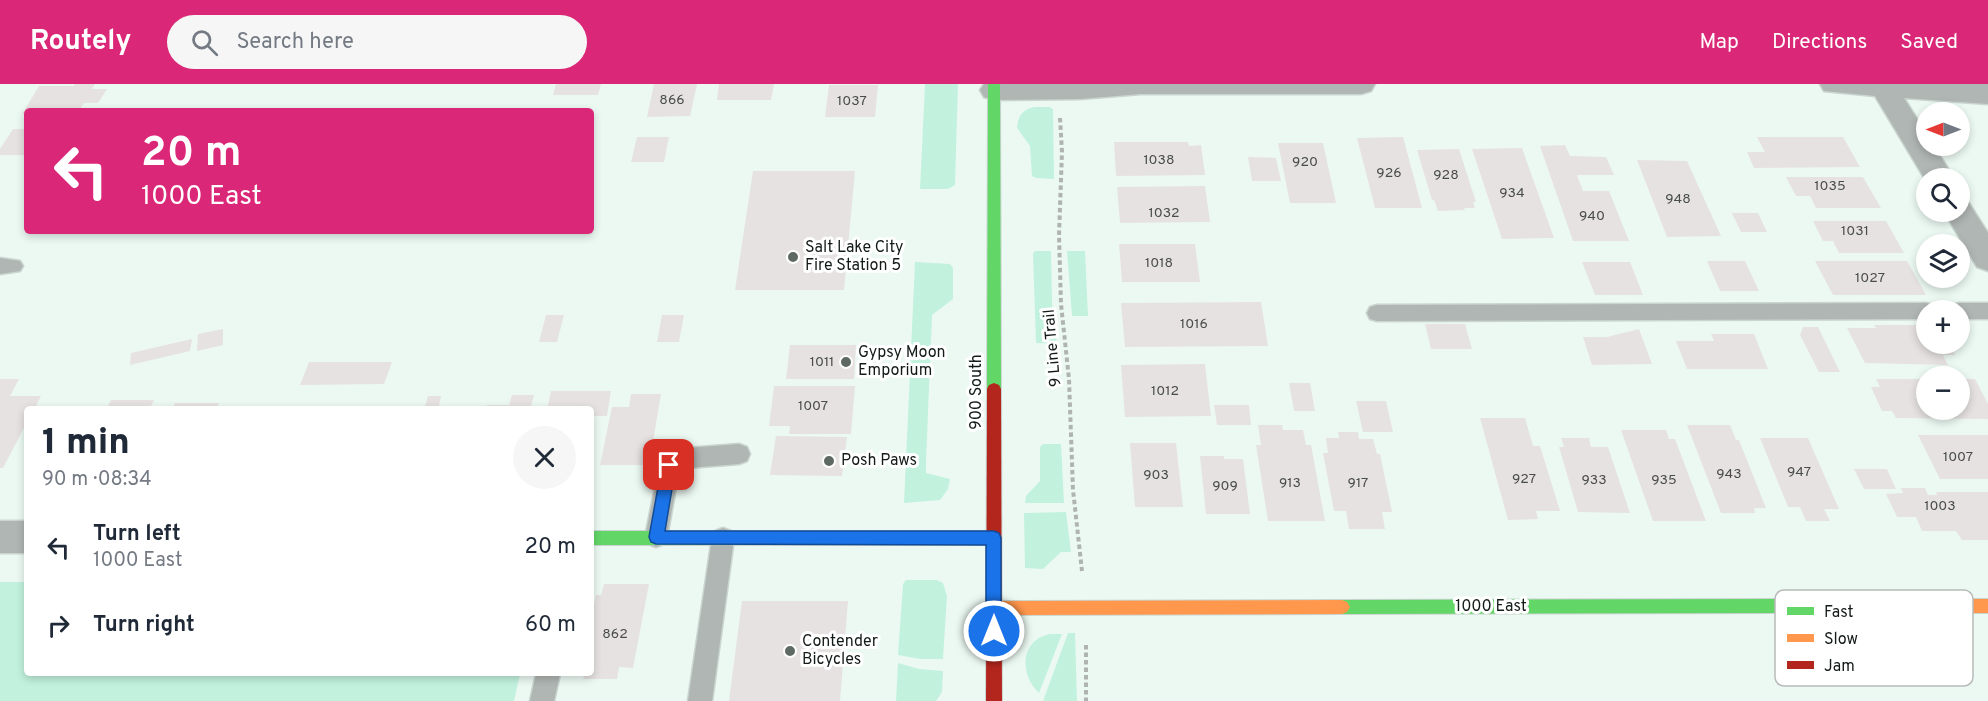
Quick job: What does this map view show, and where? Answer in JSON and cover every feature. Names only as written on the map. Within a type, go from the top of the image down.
[{"type":"street","points":[[994,87],[1080,89],[1141,84],[1361,84]]},
{"type":"street","points":[[1834,84],[1988,94]]},
{"type":"street","points":[[1883,86],[1933,168]]},
{"type":"street","name":"900 South","points":[[994,87],[994,701]]},
{"type":"street","points":[[1966,222],[1988,259]]},
{"type":"street","points":[[0,537],[24,537]]},
{"type":"street","points":[[594,538],[994,538]]},
{"type":"street","name":"1000 East","points":[[994,608],[1775,606]]},
{"type":"street","name":"1000 East","points":[[1973,606],[1988,606]]},
{"type":"lane","points":[[1377,313],[1916,310]]},
{"type":"lane","points":[[1970,311],[1988,311]]},
{"type":"lane","points":[[656,537],[669,465],[687,458],[739,454]]},
{"type":"lane","points":[[700,701],[723,538]]},
{"type":"lane","points":[[542,701],[548,676]]},
{"type":"path","name":"9 Line Trail","points":[[1060,108],[1061,304],[1069,379],[1073,490],[1082,575]]},
{"type":"path","points":[[1086,641],[1086,701]]},
{"type":"green space","points":[[925,84],[958,84],[955,185],[948,189],[920,189]]},
{"type":"green space","points":[[1034,107],[1053,109],[1054,179],[1032,176],[1030,146],[1017,128],[1021,114]]},
{"type":"green space","points":[[1035,251],[1051,251],[1052,303],[1057,344],[1036,343],[1033,254]]},
{"type":"green space","points":[[1067,251],[1085,251],[1088,316],[1072,316]]},
{"type":"green space","points":[[915,262],[950,264],[953,268],[953,299],[932,315],[926,462],[926,473],[950,479],[948,489],[940,500],[904,503]]},
{"type":"green space","points":[[1043,444],[1061,444],[1064,503],[1025,503],[1026,496],[1040,481],[1040,447]]},
{"type":"green space","points":[[1066,512],[1071,552],[1061,552],[1043,569],[1025,568],[1024,513]]},
{"type":"green space","points":[[906,580],[937,580],[943,583],[947,596],[943,659],[920,659],[898,655],[903,584]]},
{"type":"green space","points":[[0,582],[24,582],[24,676],[520,676],[514,701],[0,701]]},
{"type":"green space","points":[[1068,633],[1075,633],[1077,701],[1043,701]]},
{"type":"green space","points":[[1062,634],[1039,693],[1028,677],[1026,659],[1033,643],[1040,637]]},
{"type":"green space","points":[[898,663],[919,669],[943,671],[942,692],[936,701],[896,701]]},
{"type":"building","points":[[74,84],[95,84],[92,89],[107,89],[98,103],[84,103],[81,108],[26,108],[39,86],[74,86]]},
{"type":"building","points":[[556,84],[601,84],[598,95],[553,95]]},
{"type":"building","points":[[654,84],[697,84],[690,116],[647,117]]},
{"type":"building","points":[[719,84],[774,84],[771,100],[717,100]]},
{"type":"building","points":[[829,85],[878,85],[875,117],[825,117]]},
{"type":"building","points":[[13,129],[24,129],[24,155],[0,155],[0,149]]},
{"type":"building","points":[[637,137],[669,137],[664,162],[631,162]]},
{"type":"building","points":[[1403,137],[1422,208],[1375,208],[1357,138]]},
{"type":"building","points":[[1757,137],[1843,137],[1860,167],[1754,168],[1747,152],[1765,152]]},
{"type":"building","points":[[1114,142],[1188,142],[1189,146],[1201,145],[1205,175],[1116,176]]},
{"type":"building","points":[[1278,143],[1323,143],[1336,203],[1290,203]]},
{"type":"building","points":[[1565,145],[1570,156],[1606,157],[1614,175],[1577,175],[1583,191],[1609,191],[1629,241],[1573,241],[1540,146]]},
{"type":"building","points":[[1522,148],[1554,238],[1502,239],[1472,149]]},
{"type":"building","points":[[1459,149],[1476,202],[1473,202],[1475,208],[1438,211],[1432,200],[1417,150]]},
{"type":"building","points":[[1248,157],[1276,158],[1281,181],[1252,181]]},
{"type":"building","points":[[1637,160],[1687,161],[1721,236],[1667,237]]},
{"type":"building","name":"Salt Lake City Fire Station 5","points":[[753,171],[855,171],[844,290],[735,290]]},
{"type":"building","points":[[1786,177],[1863,177],[1881,208],[1816,208],[1810,196],[1796,196]]},
{"type":"building","points":[[1205,186],[1210,222],[1120,223],[1117,187]]},
{"type":"building","points":[[1732,213],[1758,213],[1767,232],[1741,232]]},
{"type":"building","points":[[1813,221],[1886,221],[1904,253],[1839,253],[1833,241],[1823,241]]},
{"type":"building","points":[[1119,244],[1195,244],[1200,282],[1122,282]]},
{"type":"building","points":[[1707,261],[1745,261],[1759,291],[1720,291]]},
{"type":"building","points":[[1815,261],[1907,261],[1916,277],[1916,288],[1922,288],[1926,295],[1833,295]]},
{"type":"building","points":[[1582,262],[1630,262],[1643,295],[1595,295]]},
{"type":"building","points":[[1261,302],[1268,346],[1125,347],[1121,303]]},
{"type":"building","points":[[546,315],[564,315],[557,342],[539,342]]},
{"type":"building","points":[[662,315],[684,315],[679,342],[657,342]]},
{"type":"building","points":[[1425,324],[1465,324],[1472,349],[1431,349]]},
{"type":"building","points":[[1874,325],[1916,325],[1916,354],[1955,355],[1943,355],[1948,365],[1865,363],[1847,328],[1876,328]]},
{"type":"building","points":[[1803,327],[1818,327],[1840,372],[1819,372],[1800,335]]},
{"type":"building","points":[[223,329],[223,345],[197,351],[198,334]]},
{"type":"building","points":[[1639,329],[1652,364],[1592,365],[1583,337],[1607,337]]},
{"type":"building","points":[[1711,334],[1754,334],[1768,369],[1687,369],[1676,341],[1714,341]]},
{"type":"building","points":[[192,339],[190,351],[130,365],[131,353]]},
{"type":"building","points":[[790,345],[856,345],[854,379],[786,379]]},
{"type":"building","points":[[309,362],[392,362],[384,384],[300,385]]},
{"type":"building","points":[[1205,364],[1211,416],[1125,417],[1121,365]]},
{"type":"building","points":[[0,379],[19,379],[10,396],[41,396],[36,406],[24,406],[24,428],[3,468],[0,468]]},
{"type":"building","points":[[1876,379],[1916,379],[1916,418],[1896,418],[1892,411],[1882,411],[1871,387],[1880,387]]},
{"type":"building","points":[[1970,379],[1975,379],[1988,404],[1988,419],[1970,419]]},
{"type":"building","points":[[1289,383],[1310,383],[1315,411],[1294,411]]},
{"type":"building","points":[[774,386],[855,386],[851,434],[789,434],[790,426],[769,426]]},
{"type":"building","points":[[551,391],[611,391],[607,416],[594,416],[594,406],[548,406]]},
{"type":"building","points":[[631,394],[661,394],[649,465],[600,465],[612,407],[629,407]]},
{"type":"building","points":[[512,395],[534,395],[531,406],[487,406],[509,405]]},
{"type":"building","points":[[428,396],[441,396],[439,406],[425,406]]},
{"type":"building","points":[[111,400],[154,400],[151,406],[108,406]]},
{"type":"building","points":[[1356,401],[1386,401],[1393,432],[1363,432]]},
{"type":"building","points":[[175,403],[219,403],[218,406],[174,406]]},
{"type":"building","points":[[1214,405],[1249,405],[1251,425],[1217,425]]},
{"type":"building","points":[[1480,418],[1525,418],[1533,446],[1540,446],[1560,511],[1536,511],[1538,519],[1508,520]]},
{"type":"building","points":[[1258,425],[1282,425],[1283,430],[1303,430],[1306,445],[1311,445],[1325,521],[1268,521],[1256,445],[1261,445]]},
{"type":"building","points":[[1687,425],[1730,425],[1736,440],[1739,440],[1766,508],[1754,508],[1755,513],[1721,513]]},
{"type":"building","points":[[1621,430],[1666,430],[1669,439],[1675,439],[1706,521],[1653,521]]},
{"type":"building","points":[[1338,432],[1358,432],[1359,439],[1373,439],[1377,454],[1380,454],[1392,512],[1382,512],[1385,529],[1349,529],[1346,511],[1334,511],[1323,453],[1328,453],[1326,438],[1339,438]]},
{"type":"building","points":[[1918,435],[1988,435],[1988,479],[1940,479]]},
{"type":"building","points":[[776,436],[847,437],[842,476],[770,475]]},
{"type":"building","points":[[1561,438],[1589,438],[1591,447],[1608,447],[1630,513],[1578,512],[1559,447],[1564,447]]},
{"type":"building","points":[[1760,438],[1808,438],[1839,509],[1824,509],[1830,521],[1806,521],[1800,507],[1788,507]]},
{"type":"building","points":[[1130,443],[1176,443],[1183,507],[1135,507]]},
{"type":"building","points":[[1200,456],[1243,459],[1250,514],[1206,514]]},
{"type":"building","points":[[1854,469],[1887,469],[1896,489],[1864,489]]},
{"type":"building","points":[[1901,488],[1925,488],[1928,495],[1937,495],[1936,492],[1988,492],[1988,540],[1962,540],[1956,531],[1922,531],[1916,517],[1897,517],[1886,494],[1903,493]]},
{"type":"building","points":[[604,584],[649,584],[633,668],[619,667],[617,679],[583,679],[584,676],[594,676],[594,606],[596,595],[601,595]]},
{"type":"building","name":"Contender Bicycles","points":[[742,601],[848,601],[840,701],[729,701]]},
{"type":"traffic: fast","points":[[994,84],[994,389]]},
{"type":"traffic: fast","points":[[594,538],[888,538]]},
{"type":"traffic: fast","points":[[1342,607],[1775,606]]},
{"type":"traffic: slow","points":[[888,538],[994,538]]},
{"type":"traffic: slow","points":[[1973,606],[1988,606]]},
{"type":"traffic: slow","points":[[994,608],[1342,607]]},
{"type":"traffic: jam","points":[[994,389],[994,701]]},
{"type":"place","name":"Salt Lake City Fire Station 5","points":[[793,257]]},
{"type":"place","name":"Gypsy Moon Emporium","points":[[846,362]]},
{"type":"place","name":"Posh Paws","points":[[829,461]]},
{"type":"place","name":"Contender Bicycles","points":[[790,651]]},
{"type":"route","points":[[669,465],[656,537],[994,538],[994,631]]}]
